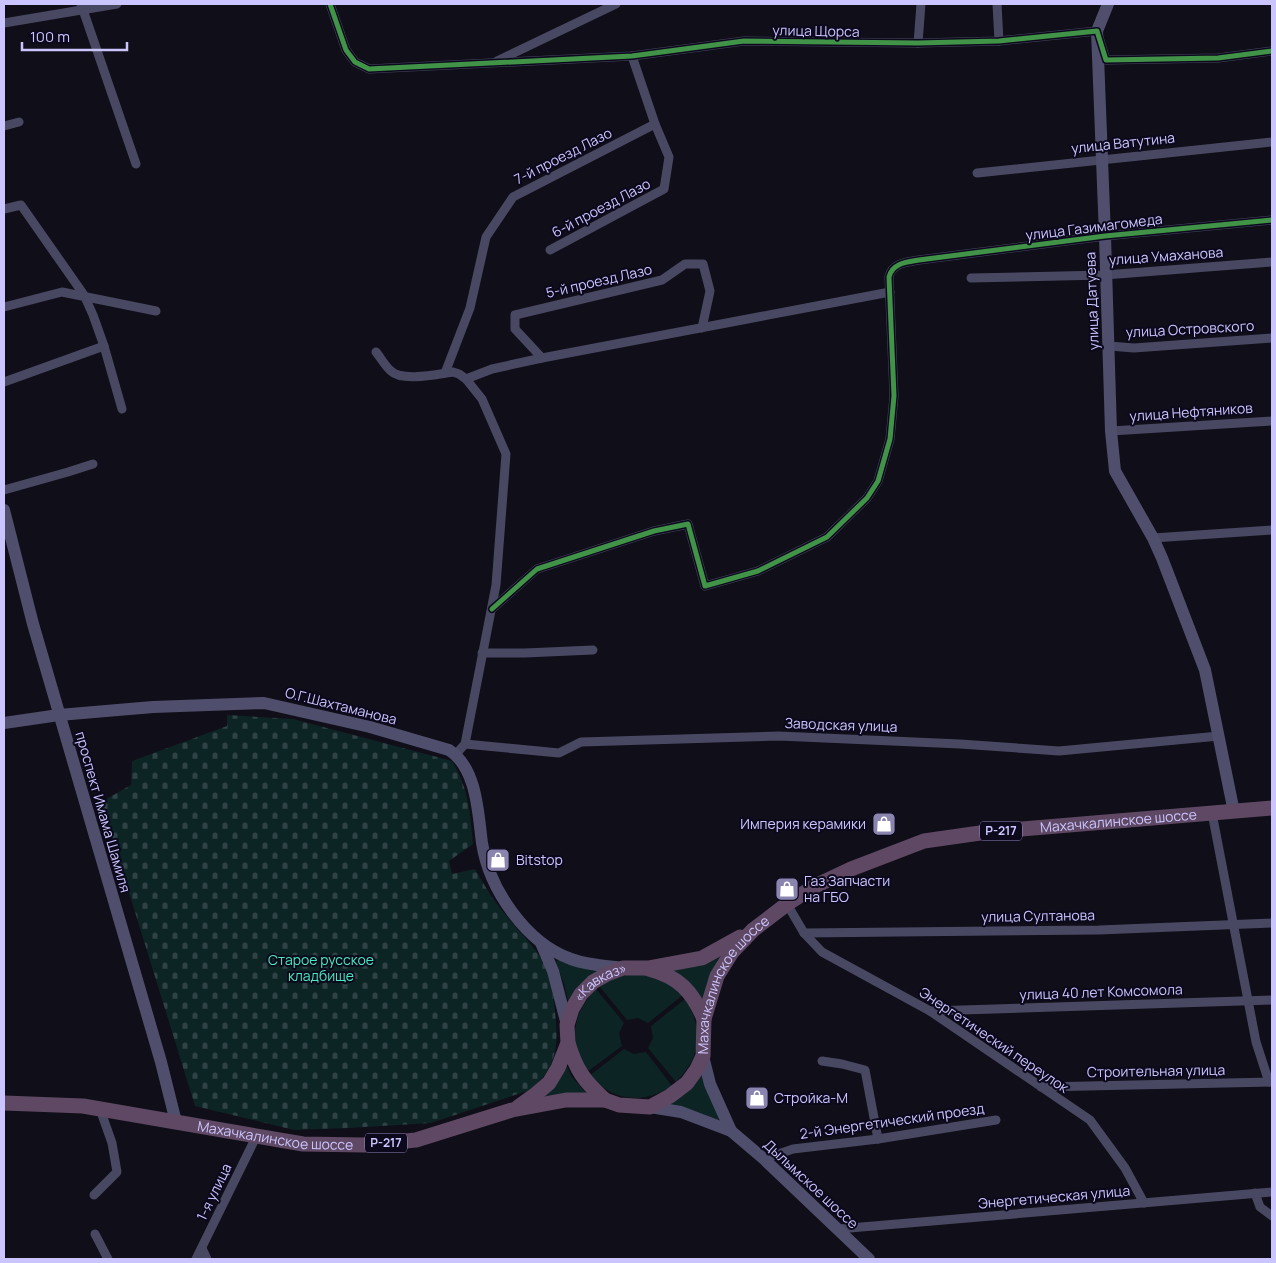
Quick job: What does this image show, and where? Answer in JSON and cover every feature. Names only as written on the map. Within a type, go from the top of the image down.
[{"type":"highway","name":"Махачкалинское шоссе","points":[[4,1104],[83,1106],[303,1144],[364,1145],[416,1140],[512,1110],[566,1100],[605,1100],[619,1105],[650,1107],[687,1084],[703,1056],[704,1019],[718,976],[732,952],[753,930],[813,887],[851,869],[924,841],[987,832],[1272,808]]},
{"type":"highway","name":"«Кавказ»","points":[[512,1110],[549,1083],[558,1068],[568,1043],[567,1025],[572,1009],[581,994],[593,982],[623,968],[648,968],[702,958],[753,930]]},
{"type":"highway","name":"Р-217","points":[[648,968],[678,981],[690,992],[699,1005],[704,1019]]},
{"type":"highway","name":"Р-217","points":[[568,1043],[574,1063],[583,1077],[605,1100]]},
{"type":"main road","name":"улица Датуева","points":[[1108,4],[1097,31],[1106,236],[1105,275],[1111,431],[1115,471],[1162,558],[1205,670],[1234,812]]},
{"type":"main road","name":"проспект Имама Шамиля","points":[[4,513],[32,624],[176,1122]]},
{"type":"main road","name":"О.Г.Шахтаманова","points":[[4,723],[59,715],[152,707],[264,703],[370,727],[449,750],[456,754]]},
{"type":"main road","points":[[456,754],[466,768],[476,798],[487,867],[499,893],[517,918],[541,943]]},
{"type":"main road","name":"Р-217","points":[[541,943],[571,959],[623,968]]},
{"type":"main road","name":"Р-217","points":[[541,943],[553,971],[567,1025]]},
{"type":"main road","name":"Р-217","points":[[703,1056],[710,1084],[731,1131]]},
{"type":"main road","name":"Р-217","points":[[650,1107],[681,1112],[731,1131]]},
{"type":"main road","name":"Дылымское шоссе","points":[[731,1131],[764,1159],[869,1259]]},
{"type":"street","points":[[4,24],[82,6],[117,4]]},
{"type":"street","name":"улица Щорса","points":[[330,4],[346,50],[355,62],[369,68],[632,56],[744,41],[918,43],[999,41],[1097,31]]},
{"type":"street","points":[[492,63],[616,4]]},
{"type":"street","points":[[918,43],[921,4]]},
{"type":"street","points":[[998,4],[999,41]]},
{"type":"street","points":[[82,6],[136,164]]},
{"type":"street","points":[[1097,31],[1106,60],[1218,58],[1272,51]]},
{"type":"street","points":[[632,56],[655,124]]},
{"type":"street","points":[[4,126],[19,122]]},
{"type":"street","name":"6-й проезд Лазо","points":[[550,250],[664,189],[669,157],[655,124]]},
{"type":"street","name":"7-й проезд Лазо","points":[[446,373],[470,308],[486,237],[513,197],[655,124]]},
{"type":"street","name":"улица Ватутина","points":[[977,173],[1272,142]]},
{"type":"street","points":[[4,209],[22,205],[84,296],[104,346],[122,409]]},
{"type":"street","name":"улица Газимагомеда","points":[[890,292],[889,277],[892,269],[900,264],[919,260],[1106,236],[1272,220]]},
{"type":"street","name":"улица Умаханова","points":[[971,278],[1105,275],[1272,262]]},
{"type":"street","name":"5-й проезд Лазо","points":[[542,358],[515,330],[515,315],[662,280],[685,264],[703,264],[710,291],[702,328]]},
{"type":"street","points":[[4,307],[62,292],[156,310]]},
{"type":"street","points":[[466,379],[492,369],[542,358],[890,292],[894,396],[890,439],[878,481],[866,498],[828,537],[758,571],[705,586],[688,524],[682,524],[654,531],[537,569],[492,610]]},
{"type":"street","name":"улица Островского","points":[[1109,346],[1134,348],[1272,338]]},
{"type":"street","points":[[4,382],[104,346]]},
{"type":"street","points":[[376,352],[396,375],[410,377],[453,372],[466,379],[482,399],[506,454],[496,585],[492,610],[465,744],[456,754]]},
{"type":"street","name":"улица Нефтяников","points":[[1111,431],[1272,420]]},
{"type":"street","points":[[4,490],[92,464]]},
{"type":"street","points":[[1152,538],[1272,530]]},
{"type":"street","points":[[482,653],[593,650]]},
{"type":"street","name":"Заводская улица","points":[[465,744],[559,753],[581,742],[779,736],[960,744],[1059,751],[1219,736]]},
{"type":"street","points":[[1212,813],[1256,1042],[1271,1082]]},
{"type":"street","name":"Энергетический переулок","points":[[787,904],[804,934],[822,952],[930,1011],[1090,1120],[1125,1168],[1144,1203]]},
{"type":"street","name":"улица Султанова","points":[[804,934],[1099,930],[1272,923]]},
{"type":"street","name":"улица 40 лет Комсомола","points":[[930,1011],[1272,1000]]},
{"type":"street","points":[[822,1060],[865,1070],[878,1139]]},
{"type":"street","name":"Строительная улица","points":[[1041,1087],[1271,1082]]},
{"type":"street","points":[[94,1194],[104,1187],[118,1172],[112,1143],[100,1109]]},
{"type":"street","name":"2-й Энергетический проезд","points":[[764,1159],[793,1149],[878,1139],[996,1120]]},
{"type":"street","name":"1-я улица","points":[[196,1259],[256,1137]]},
{"type":"street","name":"Энергетическая улица","points":[[838,1230],[1272,1192]]},
{"type":"street","points":[[1255,1194],[1260,1207],[1272,1216]]},
{"type":"street","points":[[95,1234],[108,1259]]},
{"type":"street","points":[[202,1248],[207,1259]]},
{"type":"green space","name":"Старое русское кладбище","points":[[227,715],[293,719],[452,761],[458,771],[465,791],[470,811],[473,844],[449,861],[452,874],[475,869],[485,887],[539,955],[548,972],[551,984],[556,1028],[555,1051],[547,1071],[530,1090],[431,1123],[348,1128],[294,1130],[195,1106],[101,802],[131,785],[132,761],[227,726]]},
{"type":"green space","points":[[729,948],[705,1007],[671,969]]},
{"type":"green space","points":[[559,959],[600,970],[569,1005],[556,962]]},
{"type":"green space","points":[[631,974],[646,975],[659,979],[683,995],[648,1023],[638,1018],[627,1020],[600,987],[609,980]]},
{"type":"green space","points":[[596,989],[624,1023],[619,1033],[622,1046],[587,1072],[577,1050],[575,1029],[582,1008]]},
{"type":"green space","points":[[685,999],[695,1021],[697,1042],[691,1063],[676,1082],[648,1048],[653,1038],[651,1026]]},
{"type":"green space","points":[[624,1049],[634,1054],[646,1052],[672,1086],[650,1096],[629,1098],[608,1091],[589,1076]]},
{"type":"green space","points":[[565,1060],[571,1076],[588,1095],[535,1102]]},
{"type":"green space","points":[[703,1069],[720,1117],[718,1120],[696,1111],[665,1106],[687,1092]]},
{"type":"cycle path","points":[[330,4],[346,50],[355,62],[369,69],[632,56],[744,41],[918,43],[999,41],[1097,31],[1106,60],[1218,58],[1272,51]]},
{"type":"cycle path","points":[[492,609],[537,569],[654,531],[688,524],[705,586],[758,571],[827,537],[867,498],[878,481],[890,439],[894,396],[889,277],[893,269],[901,264],[919,260],[1105,236],[1272,220]]},
{"type":"place","name":"Империя керамики","points":[[884,824]]},
{"type":"place","name":"Bitstop","points":[[498,860]]},
{"type":"place","name":"Газ Запчасти на ГБО","points":[[787,889]]},
{"type":"place","name":"Стройка-М","points":[[757,1098]]}]
